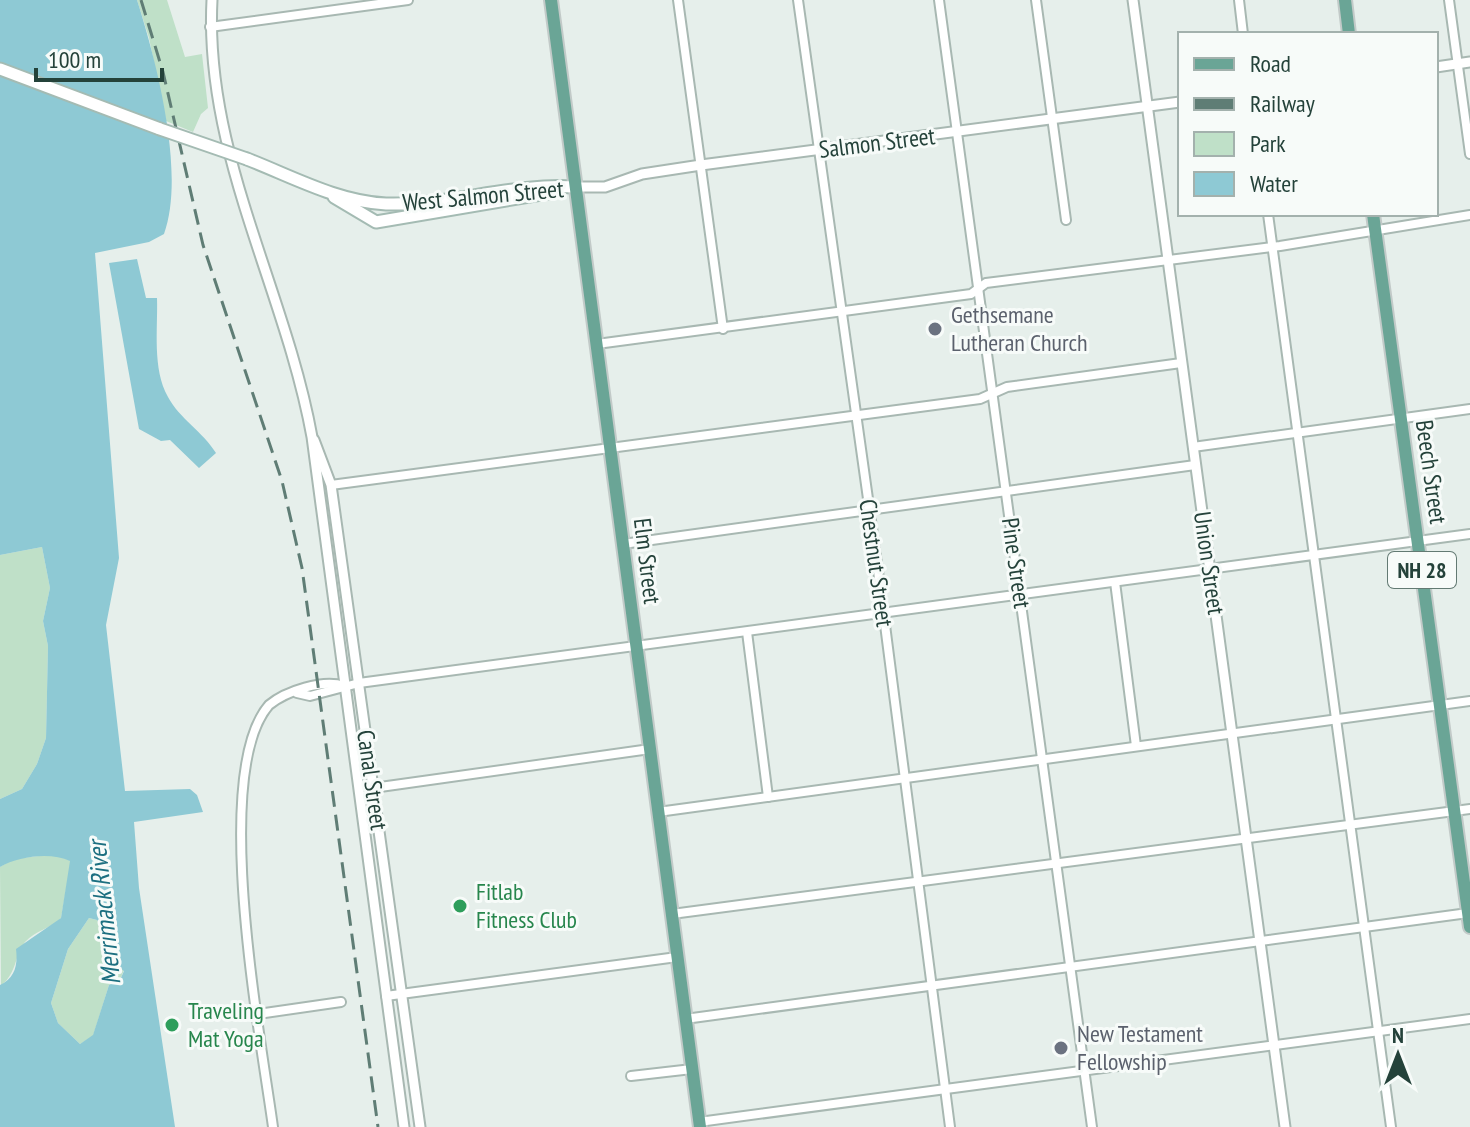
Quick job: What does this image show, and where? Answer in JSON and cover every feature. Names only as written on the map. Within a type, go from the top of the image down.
[{"type":"main road","name":"Elm Street","points":[[551,0],[699,1125]]},
{"type":"main road","points":[[1345,0],[1349,32]]},
{"type":"main road","name":"West Salmon Street","points":[[0,69],[341,195],[384,204],[542,186],[575,187]]},
{"type":"main road","name":"West Salmon Street","points":[[310,183],[376,222],[509,202],[575,187]]},
{"type":"main road","name":"Beech Street","points":[[1373,216],[1469,920]]},
{"type":"street","name":"Canal Street","points":[[212,0],[210,27],[214,93],[238,190],[294,360],[312,437],[404,1127]]},
{"type":"street","points":[[210,27],[343,4],[408,0]]},
{"type":"street","points":[[678,0],[723,329]]},
{"type":"street","name":"Chestnut Street","points":[[798,0],[857,415],[950,1127]]},
{"type":"street","name":"Pine Street","points":[[939,0],[1092,1127]]},
{"type":"street","points":[[1036,0],[1066,220]]},
{"type":"street","name":"Union Street","points":[[1133,0],[1285,1127]]},
{"type":"street","points":[[1239,0],[1243,32]]},
{"type":"street","points":[[1449,0],[1470,154]]},
{"type":"street","points":[[1438,67],[1470,62]]},
{"type":"street","name":"Salmon Street","points":[[575,187],[605,187],[642,174],[701,165],[1178,102]]},
{"type":"street","points":[[597,344],[967,295],[986,283],[1272,246],[1470,215]]},
{"type":"street","points":[[1268,216],[1391,1127]]},
{"type":"street","points":[[331,485],[980,399],[1007,387],[1181,363]]},
{"type":"street","points":[[1193,447],[1470,409]]},
{"type":"street","name":"Canal Street","points":[[312,437],[331,485],[420,1127]]},
{"type":"street","points":[[623,544],[1195,465]]},
{"type":"street","points":[[273,1127],[243,885],[242,795],[263,711],[275,700],[297,693],[310,696],[334,692],[359,683],[1470,534]]},
{"type":"street","points":[[1115,582],[1136,746]]},
{"type":"street","points":[[747,632],[768,797]]},
{"type":"street","points":[[658,812],[1470,701]]},
{"type":"street","points":[[373,788],[650,749]]},
{"type":"street","points":[[672,914],[1470,809]]},
{"type":"street","points":[[685,1019],[1364,927],[1469,920]]},
{"type":"street","points":[[386,996],[677,957]]},
{"type":"street","points":[[258,1014],[341,1002]]},
{"type":"street","points":[[699,1125],[1470,1019]]},
{"type":"street","points":[[631,1076],[692,1069]]},
{"type":"green space","points":[[137,0],[167,0],[185,57],[202,54],[208,108],[201,114],[193,132],[166,121],[149,38]]},
{"type":"green space","points":[[42,547],[50,588],[43,621],[48,646],[46,738],[37,764],[22,789],[0,799],[0,555]]},
{"type":"green space","points":[[56,854],[71,861],[61,918],[25,942],[10,975],[1,986],[0,867],[13,859]]},
{"type":"green space","points":[[89,918],[97,920],[104,930],[108,953],[124,970],[120,980],[109,985],[93,1036],[80,1044],[58,1023],[51,1003],[68,949]]},
{"type":"water","name":"Merrimack River","points":[[0,0],[137,0],[160,84],[172,180],[164,234],[149,242],[95,253],[119,558],[106,625],[125,791],[190,789],[197,795],[203,812],[134,822],[139,888],[175,1127],[0,1127],[0,985],[9,979],[14,970],[16,949],[61,918],[70,861],[35,856],[0,867],[0,799],[22,789],[37,764],[46,738],[48,646],[43,621],[50,588],[42,547],[0,555]],"holes":[[[89,918],[97,920],[104,930],[102,953],[124,971],[120,980],[109,985],[93,1035],[80,1044],[58,1023],[51,1003],[68,949]]]},
{"type":"water","points":[[137,259],[146,298],[157,298],[158,361],[163,386],[173,405],[216,453],[199,468],[170,440],[161,441],[139,429],[109,263]]},
{"type":"railway","points":[[141,0],[163,72],[203,245],[282,481],[302,568],[378,1127]]},
{"type":"place","name":"Gethsemane Lutheran Church","points":[[935,329]]},
{"type":"place","name":"Fitlab Fitness Club","points":[[460,906]]},
{"type":"place","name":"Traveling Mat Yoga","points":[[172,1025]]},
{"type":"place","name":"New Testament Fellowship","points":[[1061,1048]]}]
